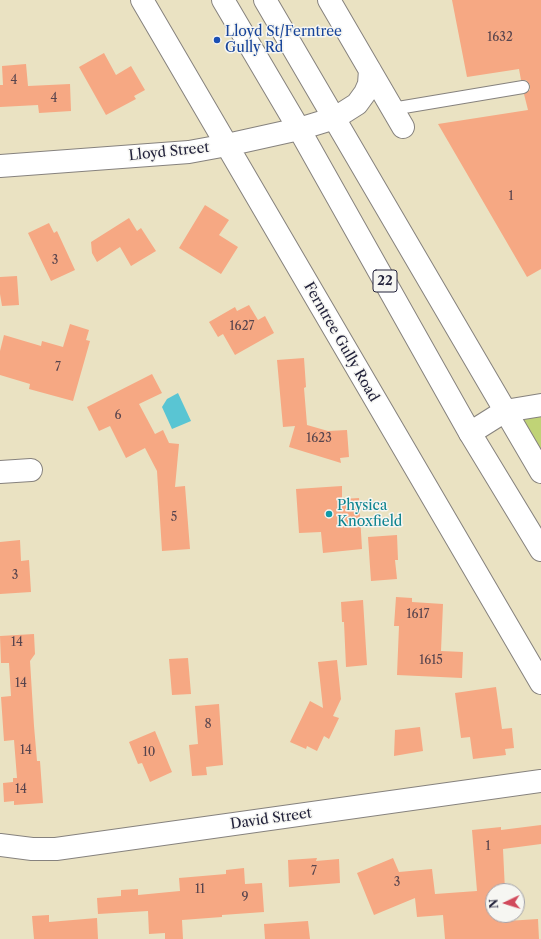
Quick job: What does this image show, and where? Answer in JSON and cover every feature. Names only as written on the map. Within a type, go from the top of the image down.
[{"type":"street","name":"Ferntree Gully Road","points":[[142,0],[541,683]]},
{"type":"street","name":"22","points":[[223,0],[300,129],[470,433],[541,550]]},
{"type":"street","points":[[265,0],[541,472]]},
{"type":"street","points":[[329,0],[403,127]]},
{"type":"street","points":[[335,118],[357,104],[365,93],[369,84],[370,70]]},
{"type":"street","name":"Lloyd Street","points":[[0,166],[190,152],[300,129],[335,118]]},
{"type":"street","points":[[470,433],[505,411],[541,405]]},
{"type":"street","points":[[0,472],[31,470]]},
{"type":"street","name":"David Street","points":[[0,845],[32,849],[56,849],[541,781]]},
{"type":"lane","points":[[392,109],[523,87]]},
{"type":"green space","points":[[541,405],[541,472],[505,411]]},
{"type":"water","points":[[178,393],[191,421],[172,429],[162,407],[167,399]]},
{"type":"building","points":[[452,0],[541,0],[541,269],[527,277],[438,124],[528,110],[524,94],[530,90],[530,85],[526,80],[521,80],[519,69],[467,77]]},
{"type":"building","points":[[104,53],[116,75],[131,66],[145,90],[134,96],[136,99],[106,115],[79,67]]},
{"type":"building","points":[[26,64],[28,86],[70,84],[71,111],[39,113],[38,105],[0,107],[0,85],[3,85],[2,66]]},
{"type":"building","points":[[205,205],[229,220],[219,235],[238,247],[221,274],[179,248]]},
{"type":"building","points":[[129,218],[137,231],[141,228],[156,251],[131,266],[120,247],[97,262],[92,253],[91,242]]},
{"type":"building","points":[[49,223],[54,233],[57,231],[75,270],[51,281],[28,233]]},
{"type":"building","points":[[17,276],[19,305],[2,306],[0,277]]},
{"type":"building","points":[[249,305],[258,320],[265,316],[274,333],[235,355],[223,334],[218,337],[209,322],[235,307],[237,311]]},
{"type":"building","points":[[70,324],[89,330],[86,340],[90,341],[73,401],[29,389],[30,384],[0,375],[0,351],[4,335],[41,346],[42,341],[63,347]]},
{"type":"building","points":[[304,358],[306,387],[304,388],[307,425],[328,431],[347,430],[349,457],[340,458],[341,463],[289,447],[295,426],[283,427],[277,360]]},
{"type":"building","points":[[152,374],[162,393],[139,404],[155,434],[163,430],[169,443],[179,444],[175,487],[185,486],[190,549],[162,551],[157,471],[145,448],[126,458],[110,426],[99,431],[87,407]]},
{"type":"building","name":"Physica Knoxfield","points":[[342,486],[342,499],[359,498],[362,549],[323,553],[321,532],[299,533],[296,489]]},
{"type":"building","points":[[397,535],[398,560],[395,560],[397,579],[371,581],[368,537]]},
{"type":"building","points":[[20,540],[21,561],[29,560],[31,592],[0,594],[0,542]]},
{"type":"building","points":[[396,597],[412,598],[412,602],[443,604],[441,651],[463,652],[462,678],[397,675],[399,626],[394,626]]},
{"type":"building","points":[[363,600],[367,665],[346,667],[344,622],[342,622],[341,602]]},
{"type":"building","points":[[34,634],[35,654],[30,661],[37,761],[40,761],[43,803],[14,805],[14,801],[4,802],[3,783],[13,782],[13,778],[17,778],[14,740],[4,741],[1,697],[11,696],[9,663],[1,663],[0,636]]},
{"type":"building","points":[[188,658],[191,694],[172,695],[169,659]]},
{"type":"building","points":[[337,660],[341,699],[333,716],[339,718],[329,739],[324,736],[317,751],[307,746],[306,749],[290,742],[310,701],[323,708],[318,662]]},
{"type":"building","points":[[496,687],[502,729],[512,728],[514,748],[505,749],[506,755],[473,759],[470,737],[461,738],[455,693]]},
{"type":"building","points":[[219,704],[223,765],[206,767],[207,775],[192,776],[189,745],[198,744],[195,706]]},
{"type":"building","points":[[420,727],[423,751],[394,756],[395,730]]},
{"type":"building","points":[[155,731],[172,772],[150,782],[142,763],[138,764],[129,742]]},
{"type":"building","points":[[541,825],[541,844],[503,849],[505,883],[485,883],[485,923],[525,923],[525,920],[538,919],[539,939],[445,939],[443,915],[417,917],[415,898],[374,915],[357,873],[393,858],[399,872],[432,869],[435,894],[477,891],[472,830],[501,827],[501,830]]},
{"type":"building","points":[[317,858],[316,861],[339,859],[340,883],[289,887],[288,860]]},
{"type":"building","points":[[244,868],[245,884],[262,883],[264,912],[182,920],[183,939],[165,939],[165,933],[149,934],[148,911],[98,914],[97,898],[121,896],[121,890],[138,889],[138,895],[180,891],[179,878],[226,874],[226,870]]},
{"type":"building","points":[[49,915],[49,922],[97,918],[98,939],[34,939],[32,916]]},
{"type":"building","points":[[308,921],[310,939],[265,939],[264,924]]},
{"type":"place","name":"Lloyd St/Ferntree Gully Rd","points":[[217,40]]},
{"type":"place","name":"Physica Knoxfield","points":[[329,514]]}]
